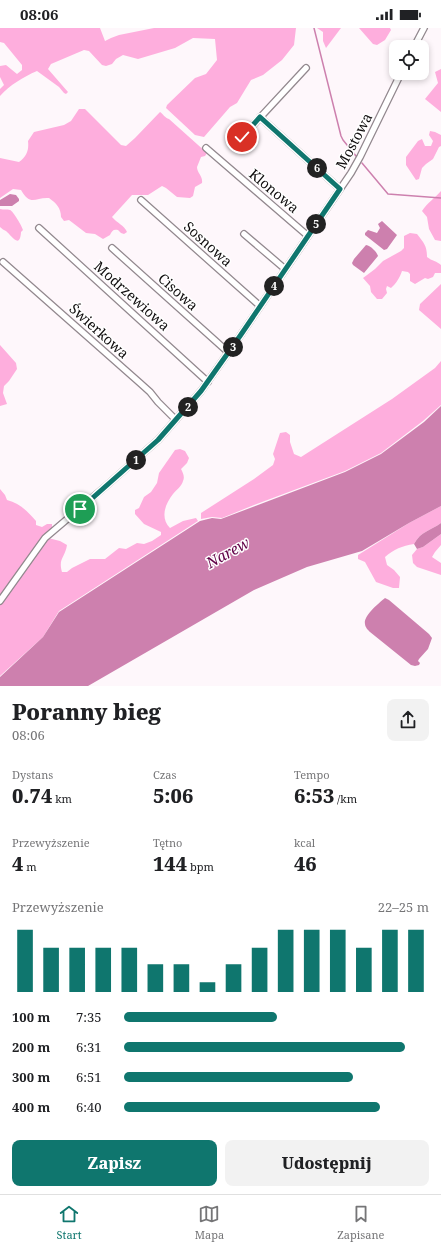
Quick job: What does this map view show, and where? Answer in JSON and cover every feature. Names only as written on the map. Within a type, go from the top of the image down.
[{"type":"street","points":[[418,40],[424,28]]},
{"type":"street","points":[[242,137],[306,68]]},
{"type":"street","name":"Mostowa","points":[[0,601],[45,538],[158,440],[208,382],[340,189],[360,157],[398,80]]},
{"type":"street","points":[[260,117],[340,189]]},
{"type":"street","name":"Klonowa","points":[[206,148],[308,236]]},
{"type":"street","name":"Sosnowa","points":[[141,200],[260,306]]},
{"type":"street","name":"Modrzewiowa","points":[[40,228],[208,382]]},
{"type":"street","points":[[244,234],[285,270]]},
{"type":"street","name":"Cisowa","points":[[112,248],[229,353]]},
{"type":"street","name":"Świerkowa","points":[[3,262],[150,392],[176,420]]},
{"type":"shaded area","points":[[0,28],[100,28],[105,41],[119,35],[154,28],[296,28],[294,45],[282,60],[263,75],[251,80],[237,103],[230,107],[204,137],[195,135],[166,108],[167,105],[195,78],[206,74],[217,60],[215,39],[193,38],[175,48],[138,59],[123,55],[116,59],[112,64],[106,66],[102,65],[89,51],[84,50],[51,64],[48,69],[68,92],[66,94],[37,71],[8,88],[0,96],[0,89],[4,85],[0,77],[0,66],[6,65],[17,74],[22,70],[22,65],[4,43],[0,42]]},
{"type":"shaded area","points":[[317,28],[341,28],[326,48],[323,41],[323,32]]},
{"type":"shaded area","points":[[359,28],[390,28],[391,30],[385,40],[377,45],[373,44]]},
{"type":"shaded area","points":[[441,69],[441,112],[425,99],[438,83],[435,72]]},
{"type":"shaded area","points":[[79,109],[85,109],[121,145],[126,146],[160,112],[207,153],[205,156],[201,157],[197,167],[202,178],[202,183],[195,187],[193,196],[190,198],[177,197],[162,186],[148,195],[132,195],[112,217],[127,232],[124,234],[118,230],[114,230],[110,235],[103,239],[95,234],[86,233],[69,220],[64,221],[61,217],[58,206],[49,198],[31,200],[24,195],[21,190],[13,189],[0,198],[0,158],[19,162],[27,153],[28,141],[34,132],[64,125],[71,121]]},
{"type":"shaded area","points":[[430,131],[441,135],[441,146],[433,159],[422,168],[419,179],[416,180],[406,165],[406,157],[418,141],[422,139],[425,146],[431,146],[433,141],[429,135]]},
{"type":"shaded area","points":[[441,191],[441,241],[435,240],[429,229],[427,217],[422,211],[426,205]]},
{"type":"shaded area","points":[[0,209],[10,210],[21,225],[23,230],[19,240],[15,240],[0,227]]},
{"type":"shaded area","points":[[410,233],[417,234],[426,247],[427,257],[441,265],[441,273],[435,273],[433,277],[428,279],[425,278],[415,284],[410,281],[410,274],[408,272],[402,271],[398,280],[391,288],[387,286],[387,293],[382,299],[377,299],[371,292],[370,286],[363,278],[383,261],[401,251],[404,248],[404,236]]},
{"type":"shaded area","points":[[441,284],[441,329],[419,310],[420,304]]},
{"type":"shaded area","points":[[0,345],[16,363],[17,369],[4,386],[3,393],[7,404],[0,406]]},
{"type":"shaded area","points":[[441,361],[441,405],[423,421],[381,453],[345,471],[222,518],[212,517],[201,519],[201,513],[273,465],[275,459],[273,454],[280,433],[286,432],[290,435],[290,442],[294,454],[301,457],[392,399],[435,368]]},
{"type":"shaded area","points":[[180,449],[185,451],[189,458],[187,463],[181,469],[184,480],[170,498],[166,507],[164,515],[165,520],[170,528],[183,521],[196,518],[198,521],[59,611],[43,637],[0,676],[0,489],[7,500],[12,501],[30,514],[36,521],[36,525],[42,527],[47,524],[52,524],[52,528],[47,534],[48,538],[60,541],[67,545],[61,561],[61,567],[62,572],[67,572],[90,559],[105,559],[119,548],[126,549],[137,543],[144,544],[161,535],[161,532],[144,524],[135,514],[135,510],[139,508],[144,497],[151,492],[157,483],[159,473],[175,450]]},
{"type":"shaded area","points":[[441,506],[441,523],[420,536],[414,544],[398,548],[385,557],[387,565],[400,577],[399,588],[393,588],[376,582],[365,562],[358,559],[358,555],[409,523]]},
{"type":"shaded area","points":[[441,534],[441,545],[432,557],[441,563],[441,575],[417,567],[413,563],[412,555],[417,549],[423,547]]},
{"type":"water","points":[[10,194],[16,195],[19,201],[12,206],[0,206],[0,200]]},
{"type":"water","points":[[382,221],[397,235],[387,249],[384,250],[365,235],[368,230],[377,233],[380,228],[378,224]]},
{"type":"water","points":[[366,245],[374,249],[378,256],[364,273],[352,263]]},
{"type":"water","name":"Narew","points":[[441,406],[441,506],[362,551],[307,567],[254,590],[88,686],[0,686],[0,677],[43,637],[59,612],[200,521],[212,518],[221,519],[345,472],[381,454],[424,422]]},
{"type":"water","points":[[441,523],[441,534],[423,547],[417,549],[414,544],[420,536]]},
{"type":"water","points":[[385,598],[432,638],[428,649],[418,661],[420,663],[419,665],[411,665],[367,628],[365,624],[366,617]]},
{"type":"waterway","points":[[314,28],[341,136],[356,156]]},
{"type":"waterway","points":[[362,163],[388,194],[441,198]]},
{"type":"route","points":[[80,509],[158,440],[201,391],[340,189],[260,117],[242,137]]}]
